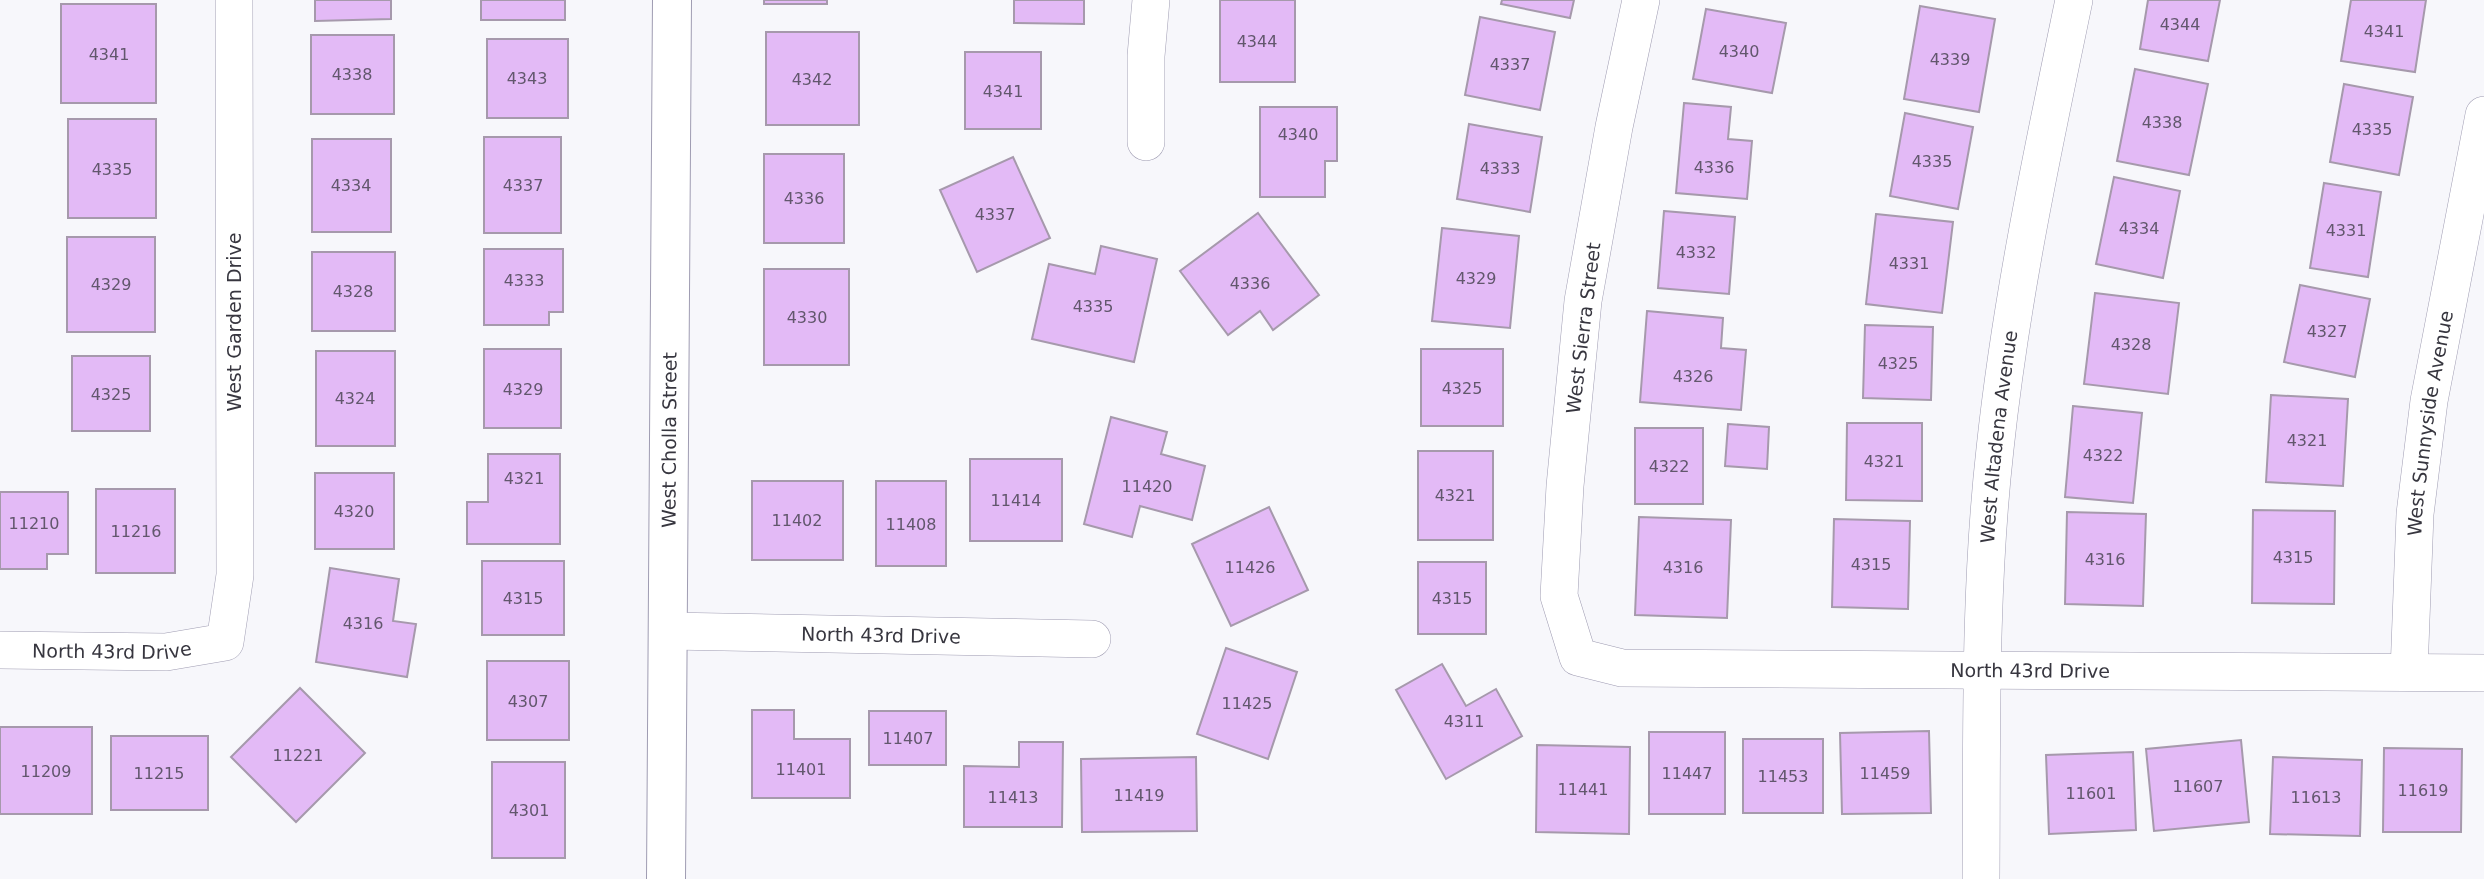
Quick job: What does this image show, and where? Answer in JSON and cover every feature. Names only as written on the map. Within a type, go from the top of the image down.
[{"type":"street","name":"West Garden Drive","points":[[225,642],[235,575],[234,0]]},
{"type":"street","name":"West Cholla Street","points":[[666,879],[672,0]]},
{"type":"street","points":[[1146,142],[1146,56],[1151,0]]},
{"type":"street","name":"West Sierra Street","points":[[1578,657],[1559,596],[1565,486],[1583,301],[1614,127],[1641,0]]},
{"type":"street","name":"West Altadena Avenue","points":[[1981,879],[1986,575],[1994,452],[2009,331],[2024,243],[2074,0]]},
{"type":"street","name":"West Sunnyside Avenue","points":[[2409,672],[2415,514],[2428,401],[2478,177],[2484,115]]},
{"type":"street","name":"North 43rd Drive","points":[[669,631],[1092,639]]},
{"type":"street","name":"North 43rd Drive","points":[[0,650],[166,652],[225,642]]},
{"type":"street","name":"North 43rd Drive","points":[[1578,657],[1622,668],[2484,673]]},
{"type":"building","points":[[315,0],[391,0],[391,19],[315,21]]},
{"type":"building","points":[[481,0],[565,0],[565,20],[481,20]]},
{"type":"building","points":[[764,0],[827,0],[827,4],[764,4]]},
{"type":"building","points":[[1014,0],[1084,0],[1084,24],[1014,23]]},
{"type":"building","points":[[1220,0],[1295,0],[1295,82],[1220,82]]},
{"type":"building","points":[[1502,0],[1574,0],[1570,18],[1501,4]]},
{"type":"building","points":[[2148,0],[2220,0],[2208,61],[2140,49]]},
{"type":"building","points":[[2351,0],[2426,0],[2415,72],[2341,61]]},
{"type":"building","points":[[61,4],[156,4],[156,103],[61,103]]},
{"type":"building","points":[[1920,6],[1995,19],[1979,112],[1904,99]]},
{"type":"building","points":[[1706,9],[1786,23],[1772,93],[1693,79]]},
{"type":"building","points":[[1480,17],[1555,32],[1540,110],[1465,95]]},
{"type":"building","points":[[766,32],[859,32],[859,125],[766,125]]},
{"type":"building","points":[[311,35],[394,35],[394,114],[311,114]]},
{"type":"building","points":[[487,39],[568,39],[568,118],[487,118]]},
{"type":"building","points":[[965,52],[1041,52],[1041,129],[965,129]]},
{"type":"building","points":[[2135,69],[2208,84],[2189,175],[2117,161]]},
{"type":"building","points":[[2344,84],[2413,97],[2399,175],[2330,162]]},
{"type":"building","points":[[1684,103],[1731,107],[1728,139],[1752,141],[1747,199],[1676,193]]},
{"type":"building","points":[[1260,107],[1337,107],[1337,161],[1325,161],[1325,197],[1260,197]]},
{"type":"building","points":[[1905,113],[1973,127],[1958,209],[1890,196]]},
{"type":"building","points":[[68,119],[156,119],[156,218],[68,218]]},
{"type":"building","points":[[1469,124],[1542,137],[1530,212],[1457,199]]},
{"type":"building","points":[[484,137],[561,137],[561,233],[484,233]]},
{"type":"building","points":[[312,139],[391,139],[391,232],[312,232]]},
{"type":"building","points":[[764,154],[844,154],[844,243],[764,243]]},
{"type":"building","points":[[1013,157],[1050,238],[977,272],[940,190]]},
{"type":"building","points":[[2114,177],[2180,191],[2163,278],[2096,264]]},
{"type":"building","points":[[2324,183],[2381,192],[2368,277],[2310,268]]},
{"type":"building","points":[[1664,211],[1735,217],[1729,294],[1658,288]]},
{"type":"building","points":[[1258,213],[1319,295],[1273,330],[1260,311],[1228,335],[1180,271]]},
{"type":"building","points":[[1876,214],[1953,222],[1942,313],[1866,304]]},
{"type":"building","points":[[1442,228],[1519,236],[1510,328],[1432,321]]},
{"type":"building","points":[[67,237],[155,237],[155,332],[67,332]]},
{"type":"building","points":[[1101,246],[1157,259],[1134,362],[1032,339],[1049,264],[1095,274]]},
{"type":"building","points":[[484,249],[563,249],[563,312],[549,312],[549,325],[484,325]]},
{"type":"building","points":[[312,252],[395,252],[395,331],[312,331]]},
{"type":"building","points":[[764,269],[849,269],[849,365],[764,365]]},
{"type":"building","points":[[2300,285],[2370,299],[2355,377],[2284,362]]},
{"type":"building","points":[[2095,293],[2179,303],[2168,394],[2084,384]]},
{"type":"building","points":[[1647,311],[1723,318],[1721,348],[1746,350],[1741,410],[1640,402]]},
{"type":"building","points":[[1865,325],[1933,327],[1931,400],[1863,398]]},
{"type":"building","points":[[484,349],[561,349],[561,428],[484,428]]},
{"type":"building","points":[[1421,349],[1503,349],[1503,426],[1421,426]]},
{"type":"building","points":[[316,351],[395,351],[395,446],[316,446]]},
{"type":"building","points":[[72,356],[150,356],[150,431],[72,431]]},
{"type":"building","points":[[2271,395],[2348,399],[2343,486],[2266,482]]},
{"type":"building","points":[[2073,406],[2142,413],[2133,503],[2065,497]]},
{"type":"building","points":[[1111,417],[1167,432],[1161,454],[1205,466],[1192,520],[1140,506],[1132,537],[1084,524]]},
{"type":"building","points":[[1847,423],[1922,423],[1922,501],[1846,500]]},
{"type":"building","points":[[1728,424],[1769,427],[1767,469],[1725,466]]},
{"type":"building","points":[[1635,428],[1703,428],[1703,504],[1635,504]]},
{"type":"building","points":[[1418,451],[1493,451],[1493,540],[1418,540]]},
{"type":"building","points":[[488,454],[560,454],[560,544],[467,544],[467,502],[488,502]]},
{"type":"building","points":[[970,459],[1062,459],[1062,541],[970,541]]},
{"type":"building","points":[[315,473],[394,473],[394,549],[315,549]]},
{"type":"building","points":[[752,481],[843,481],[843,560],[752,560]]},
{"type":"building","points":[[876,481],[946,481],[946,566],[876,566]]},
{"type":"building","points":[[96,489],[175,489],[175,573],[96,573]]},
{"type":"building","points":[[0,492],[68,492],[68,554],[47,554],[47,569],[0,569]]},
{"type":"building","points":[[1269,507],[1308,590],[1231,626],[1192,544]]},
{"type":"building","points":[[2253,510],[2335,511],[2334,604],[2252,603]]},
{"type":"building","points":[[2067,512],[2146,514],[2143,606],[2065,604]]},
{"type":"building","points":[[1639,517],[1731,520],[1727,618],[1635,615]]},
{"type":"building","points":[[1834,519],[1910,521],[1908,609],[1832,607]]},
{"type":"building","points":[[482,561],[564,561],[564,635],[482,635]]},
{"type":"building","points":[[1418,562],[1486,562],[1486,634],[1418,634]]},
{"type":"building","points":[[330,568],[399,579],[393,621],[416,624],[407,677],[316,662]]},
{"type":"building","points":[[1226,648],[1297,672],[1268,759],[1197,734]]},
{"type":"building","points":[[487,661],[569,661],[569,740],[487,740]]},
{"type":"building","points":[[1442,664],[1466,706],[1496,689],[1522,736],[1446,779],[1396,690]]},
{"type":"building","points":[[300,688],[365,753],[296,822],[231,757]]},
{"type":"building","points":[[752,710],[794,710],[794,739],[850,739],[850,798],[752,798]]},
{"type":"building","points":[[869,711],[946,711],[946,765],[869,765]]},
{"type":"building","points":[[0,727],[92,727],[92,814],[0,814]]},
{"type":"building","points":[[1929,731],[1931,813],[1842,814],[1840,733]]},
{"type":"building","points":[[1649,732],[1725,732],[1725,814],[1649,814]]},
{"type":"building","points":[[111,736],[208,736],[208,810],[111,810]]},
{"type":"building","points":[[1743,739],[1823,739],[1823,813],[1743,813]]},
{"type":"building","points":[[2241,740],[2249,822],[2154,831],[2146,749]]},
{"type":"building","points":[[1019,742],[1063,742],[1062,827],[964,827],[964,766],[1019,767]]},
{"type":"building","points":[[1537,745],[1630,747],[1629,834],[1536,832]]},
{"type":"building","points":[[2384,748],[2462,749],[2461,832],[2383,832]]},
{"type":"building","points":[[2133,752],[2136,830],[2049,834],[2046,755]]},
{"type":"building","points":[[1196,757],[1197,831],[1082,832],[1081,759]]},
{"type":"building","points":[[2273,757],[2362,760],[2360,836],[2270,834]]},
{"type":"building","points":[[492,762],[565,762],[565,858],[492,858]]}]
